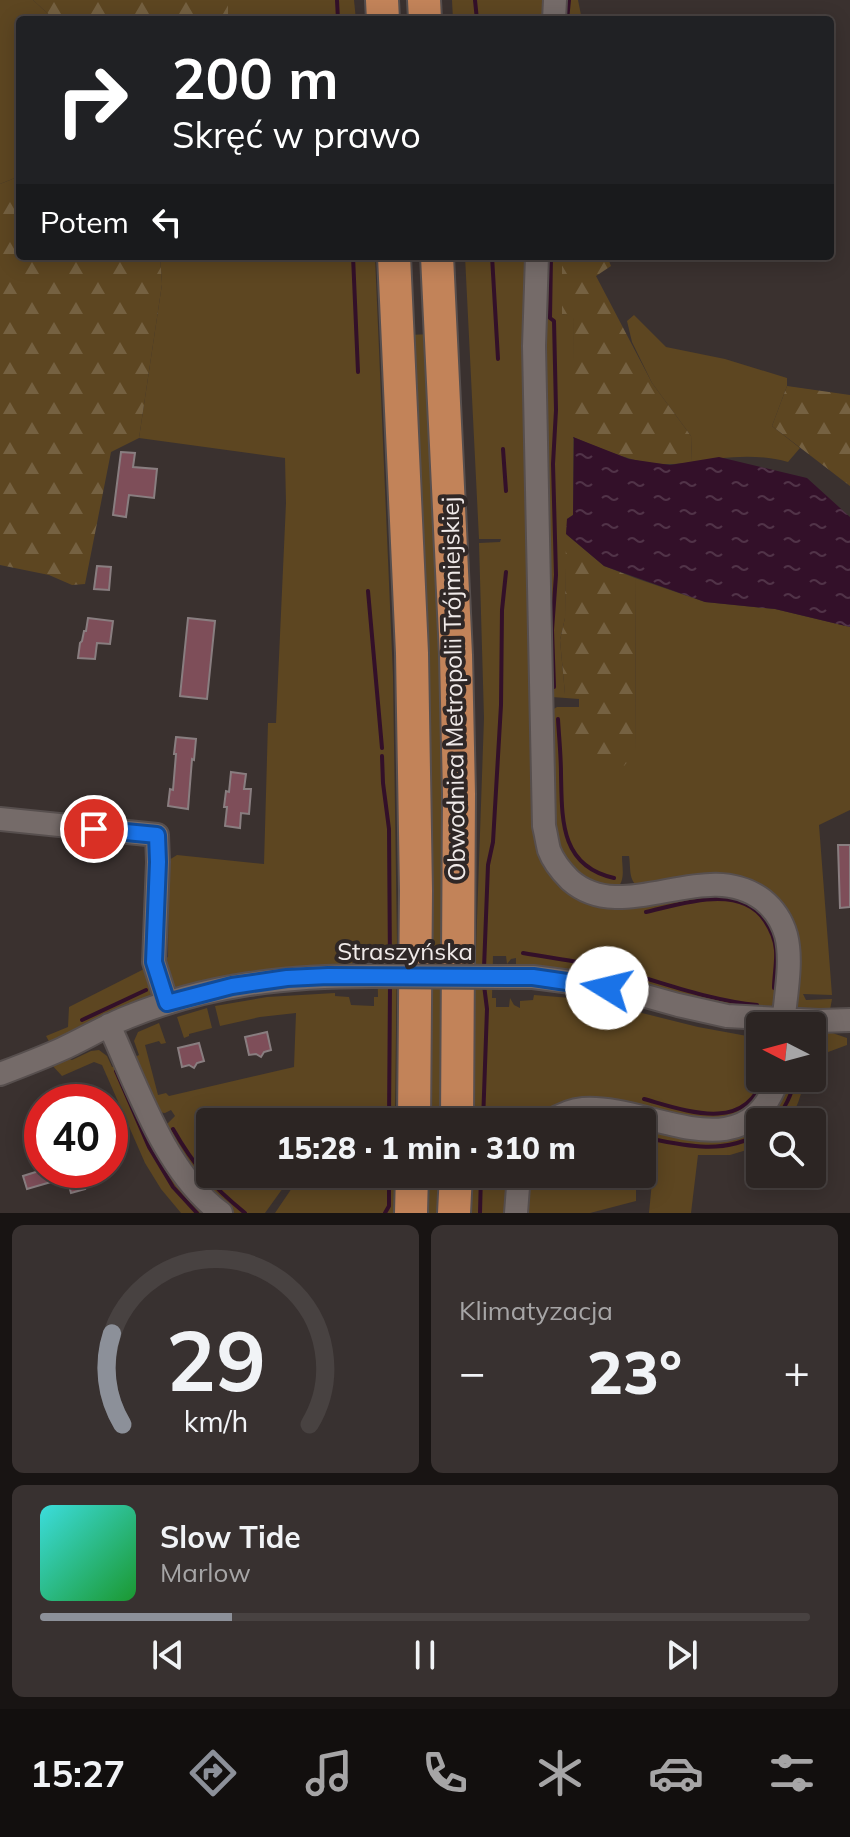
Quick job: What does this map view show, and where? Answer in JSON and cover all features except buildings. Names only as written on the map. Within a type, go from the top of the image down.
[{"type":"highway","name":"Obwodnica Metropolii Trójmiejskiej","points":[[394,260],[412,653],[416,891],[414,1108]]},
{"type":"highway","name":"Obwodnica Metropolii Trójmiejskiej","points":[[437,260],[456,655],[459,794],[457,1108]]},
{"type":"highway","points":[[411,1213],[412,1188]]},
{"type":"highway","points":[[454,1213],[455,1188]]},
{"type":"street","points":[[398,335],[407,260]]},
{"type":"street","points":[[425,260],[441,333]]},
{"type":"street","points":[[537,260],[534,362],[544,826],[550,851],[563,873],[576,885],[595,894],[614,897],[642,895],[719,884],[753,892],[769,905],[780,919],[786,934],[785,1012]]},
{"type":"street","points":[[0,819],[157,835],[154,962],[167,1003]]},
{"type":"street","name":"Straszyńska","points":[[0,1074],[109,1025],[167,1003],[232,986],[287,978],[533,977],[635,993],[746,1018]]},
{"type":"street","name":"Straszyńska","points":[[826,1021],[850,1020]]},
{"type":"street","points":[[109,1025],[171,1156],[195,1189],[221,1213]]},
{"type":"street","points":[[656,1120],[722,1130],[757,1115],[773,1092]]},
{"type":"street","points":[[516,1213],[518,1188]]},
{"type":"green space","points":[[0,0],[33,0],[51,16],[16,16],[16,178],[0,184]]},
{"type":"green space","points":[[33,0],[228,0],[228,16],[51,16]]},
{"type":"green space","points":[[228,0],[354,0],[356,16],[228,16]]},
{"type":"green space","points":[[452,0],[550,0],[549,16],[453,16]]},
{"type":"green space","points":[[561,0],[578,0],[581,16],[560,16]]},
{"type":"green space","points":[[16,178],[16,260],[160,260],[162,284],[139,438],[111,452],[85,584],[72,585],[49,575],[0,565],[0,184]]},
{"type":"green space","points":[[160,260],[375,260],[393,676],[397,942],[395,1108],[196,1108],[196,1177],[185,1165],[166,1125],[175,1116],[171,1110],[158,1112],[131,1059],[139,1055],[134,1041],[138,1032],[159,1023],[166,1043],[159,1041],[145,1045],[158,1095],[166,1093],[169,1096],[294,1067],[296,1013],[220,1026],[215,1006],[267,997],[335,993],[335,996],[349,997],[351,1005],[374,1006],[374,997],[378,997],[377,955],[354,954],[352,964],[337,964],[337,968],[174,991],[157,962],[168,957],[169,860],[177,855],[264,864],[268,723],[276,723],[286,503],[285,458],[139,438],[162,284]]},
{"type":"green space","points":[[465,260],[533,260],[538,815],[573,892],[717,893],[756,904],[778,934],[778,996],[770,1008],[761,1012],[516,964],[516,958],[507,964],[506,956],[493,956],[492,998],[496,998],[496,1007],[509,1007],[510,998],[520,1008],[520,1001],[533,1000],[534,995],[571,998],[746,1036],[746,1092],[765,1092],[734,1119],[656,1119],[656,1108],[470,1108],[484,718],[479,543],[500,542],[501,539],[479,539]]},
{"type":"green space","points":[[543,260],[562,260],[562,314],[574,317],[573,515],[567,519],[565,618],[560,640],[565,694],[579,694],[579,699],[552,697],[540,350]]},
{"type":"green space","points":[[562,260],[609,260],[611,266],[596,276],[652,383],[691,436],[692,462],[645,462],[573,437],[568,431],[574,318],[562,314]]},
{"type":"green space","points":[[634,315],[666,347],[725,359],[787,378],[772,426],[800,448],[788,462],[728,457],[692,462],[691,436],[652,383],[632,342],[627,321]]},
{"type":"green space","points":[[433,334],[444,577],[448,1108],[423,1108],[407,335]]},
{"type":"green space","points":[[787,386],[850,395],[850,486],[772,426]]},
{"type":"green space","points":[[566,534],[604,566],[635,578],[636,752],[624,766],[571,759],[567,712],[579,712],[579,694],[565,694],[560,640],[565,618]]},
{"type":"green space","points":[[635,578],[705,602],[775,609],[850,627],[850,810],[819,825],[832,995],[803,994],[806,1000],[832,999],[830,1010],[814,1012],[796,1006],[776,901],[639,887],[632,877],[629,856],[622,856],[623,874],[616,889],[600,887],[572,871],[555,840],[550,711],[557,707],[579,707],[580,712],[567,712],[636,752]]},
{"type":"green space","points":[[150,966],[156,984],[153,998],[51,1045],[46,1036],[68,1027],[69,1007]]},
{"type":"green space","points":[[207,1008],[212,1028],[184,1038],[177,1017]]},
{"type":"green space","points":[[826,1031],[847,1038],[847,1045],[826,1053]]},
{"type":"green space","points":[[99,1050],[107,1056],[112,1067],[120,1064],[211,1213],[181,1213],[161,1189],[145,1163],[128,1124],[128,1084],[110,1084],[102,1065],[94,1062],[62,1076],[51,1064],[60,1055],[72,1060]]},
{"type":"green space","points":[[782,1092],[801,1092],[796,1108],[773,1108]]},
{"type":"green space","points":[[746,1122],[746,1150],[730,1155],[698,1155],[691,1213],[649,1213],[651,1188],[656,1188],[656,1126]]},
{"type":"green space","points":[[206,1188],[283,1188],[265,1213],[232,1213]]},
{"type":"green space","points":[[292,1188],[396,1188],[396,1213],[275,1213]]},
{"type":"green space","points":[[422,1188],[446,1188],[445,1213],[421,1213]]},
{"type":"green space","points":[[469,1188],[513,1188],[512,1213],[468,1213]]},
{"type":"green space","points":[[525,1188],[636,1188],[636,1201],[590,1213],[522,1213]]},
{"type":"water","points":[[573,437],[629,459],[670,465],[719,457],[807,478],[850,517],[850,627],[775,609],[705,602],[604,566],[566,534],[567,519],[573,515]]},
{"type":"waterway","points":[[337,0],[338,16]]},
{"type":"waterway","points":[[475,0],[477,16]]},
{"type":"waterway","points":[[567,16],[569,0]]},
{"type":"waterway","points":[[353,260],[358,372]]},
{"type":"waterway","points":[[492,260],[498,359]]},
{"type":"waterway","points":[[551,260],[550,318],[554,321],[556,410],[553,464],[556,575],[552,630],[554,687]]},
{"type":"waterway","points":[[503,449],[506,491]]},
{"type":"waterway","points":[[484,968],[506,572]]},
{"type":"waterway","points":[[368,591],[382,748]]},
{"type":"waterway","points":[[558,719],[562,808],[568,839],[583,863],[596,872],[614,878]]},
{"type":"waterway","points":[[382,756],[389,829],[390,968]]},
{"type":"waterway","points":[[646,912],[710,899],[741,902],[754,909],[767,924],[775,942],[774,988]]},
{"type":"waterway","points":[[523,953],[597,966],[700,994],[757,1005]]},
{"type":"waterway","points":[[389,1108],[390,984]]},
{"type":"waterway","points":[[483,1108],[487,1009],[484,985]]},
{"type":"waterway","points":[[82,1020],[146,990]]},
{"type":"waterway","points":[[116,1071],[149,1147],[173,1187],[197,1213]]},
{"type":"waterway","points":[[644,1099],[712,1114],[742,1106],[756,1092]]},
{"type":"waterway","points":[[783,1108],[791,1092]]},
{"type":"waterway","points":[[173,1129],[204,1175],[245,1213]]},
{"type":"waterway","points":[[656,1139],[702,1147],[746,1140]]},
{"type":"waterway","points":[[385,1213],[389,1206],[389,1188]]},
{"type":"waterway","points":[[480,1213],[481,1188]]},
{"type":"route","points":[[94,829],[157,835],[154,962],[167,1003],[232,986],[328,976],[533,977],[607,988]]}]
